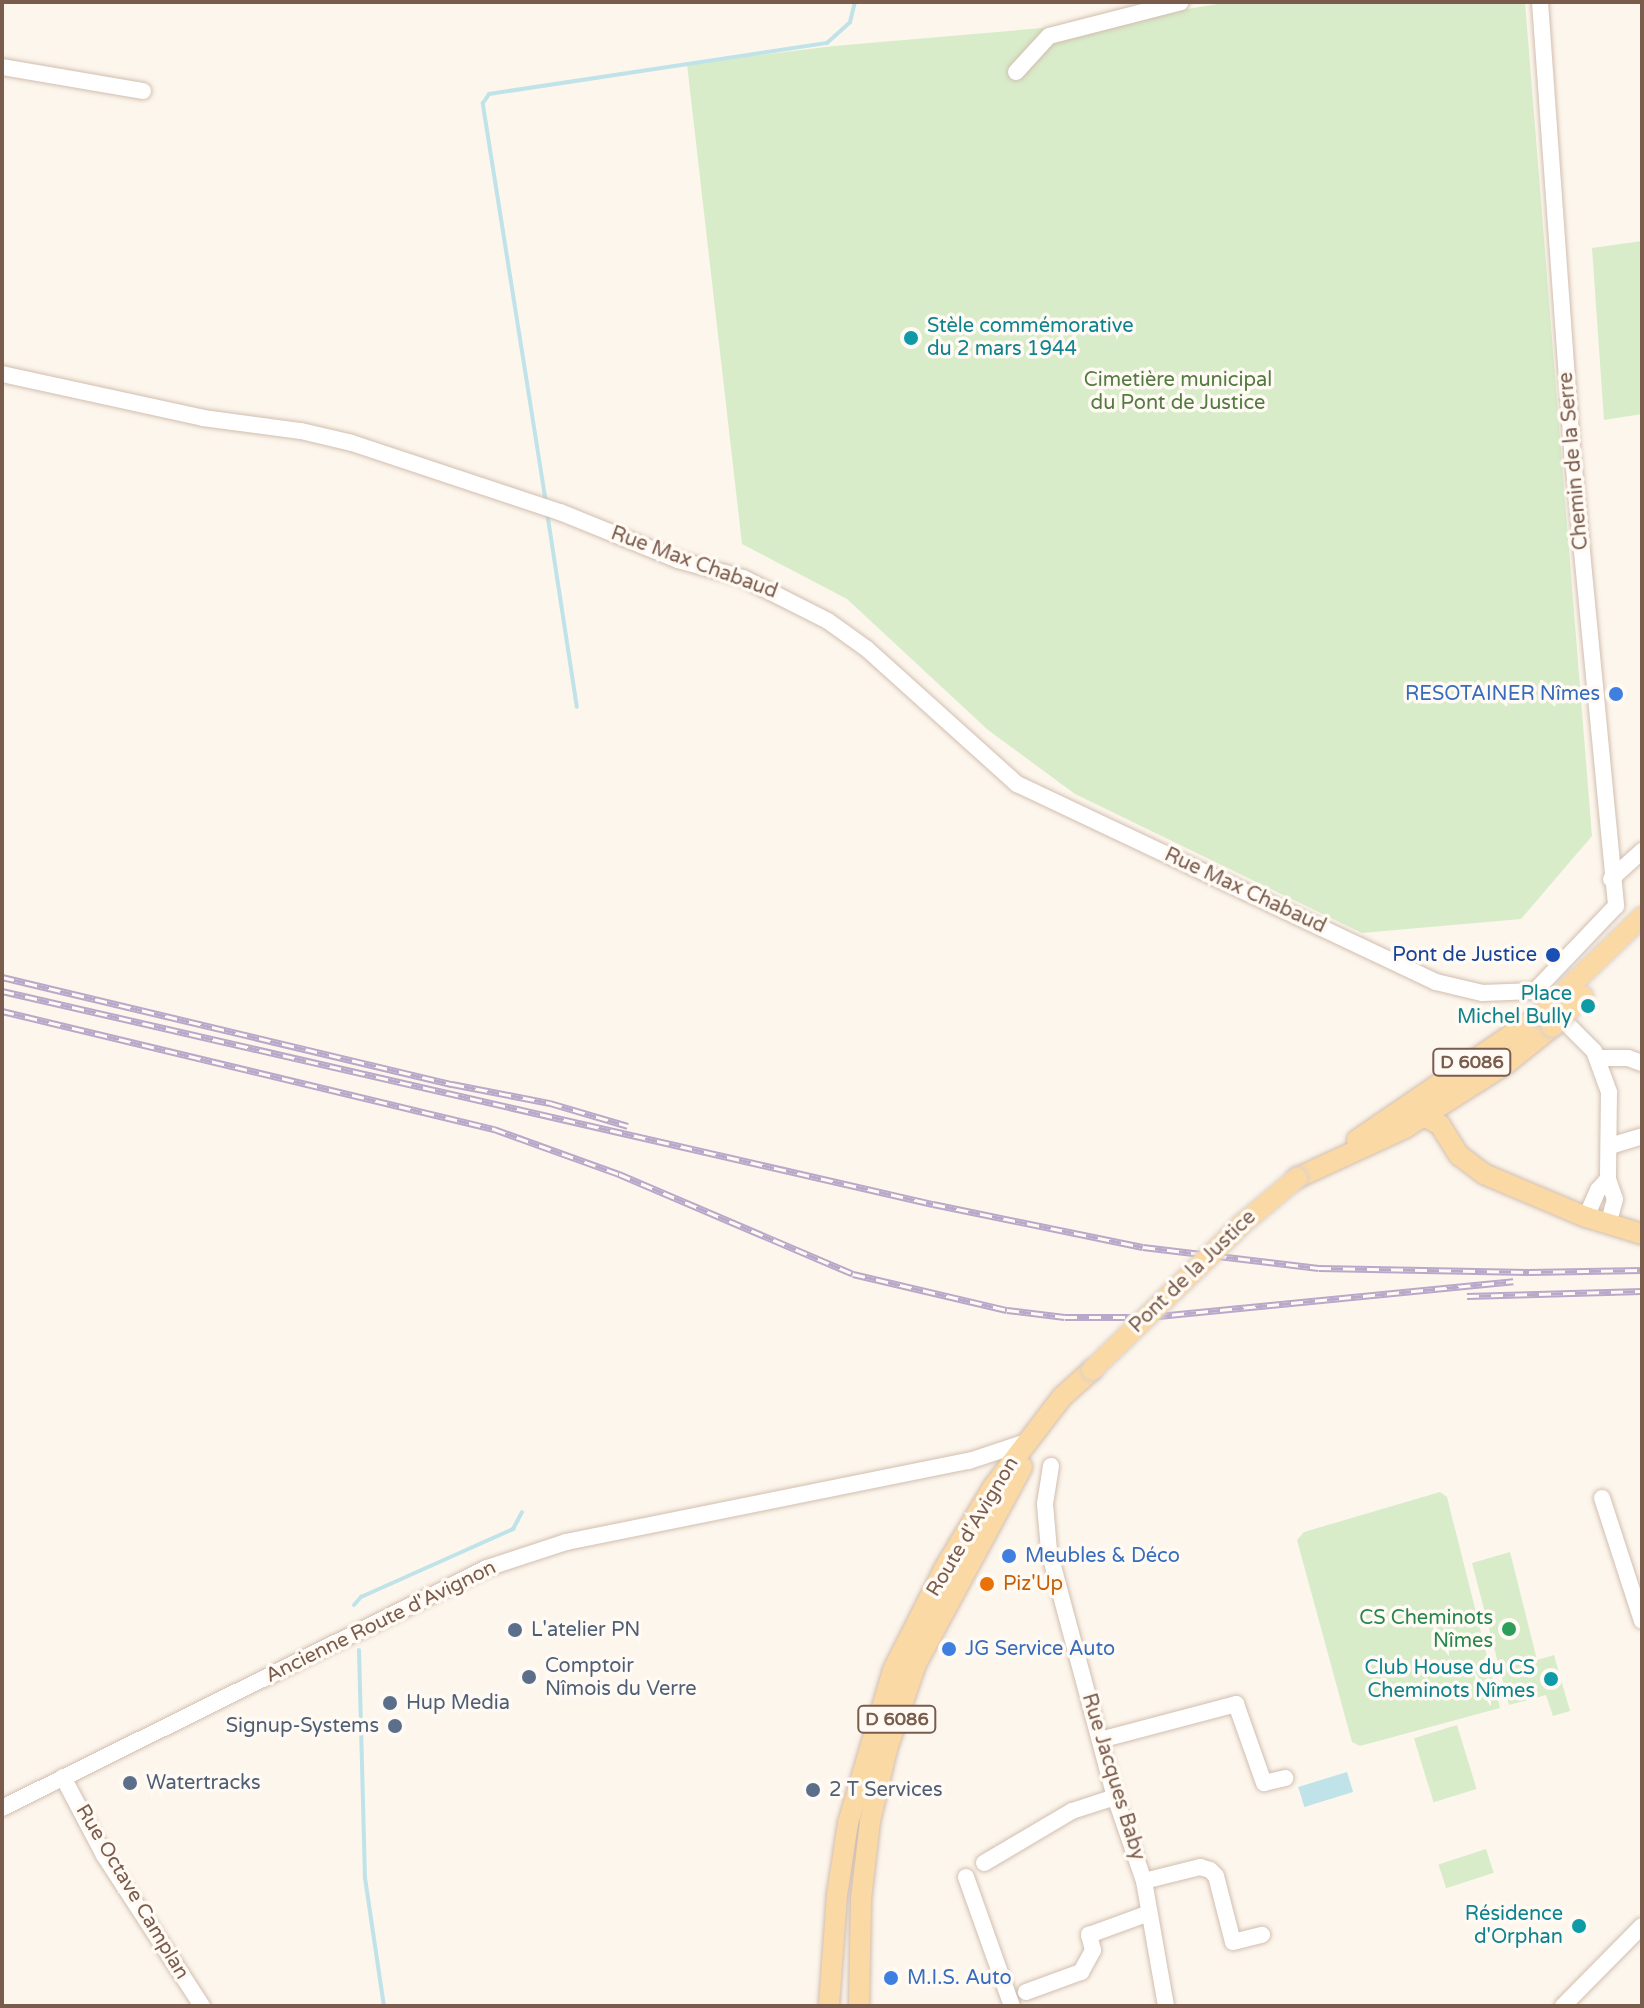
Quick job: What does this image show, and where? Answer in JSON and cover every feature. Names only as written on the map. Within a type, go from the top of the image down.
[{"type":"main road","name":"D 6086","points":[[1297,1178],[1405,1107],[1546,1021],[1557,1003],[1642,917]]},
{"type":"main road","name":"D 6086","points":[[1297,1178],[1426,1116],[1506,1064],[1546,1021],[1642,935]]},
{"type":"main road","points":[[1405,1107],[1440,1125],[1459,1155],[1484,1174],[1586,1217],[1642,1234]]},
{"type":"main road","name":"Pont de la Justice","points":[[1092,1370],[1242,1224],[1297,1178]]},
{"type":"main road","name":"Route d'Avignon","points":[[829,2006],[837,1895],[848,1823],[865,1755],[893,1670],[944,1569],[993,1487],[1062,1397],[1092,1370]]},
{"type":"main road","name":"Route d'Avignon","points":[[859,2006],[861,1899],[870,1821],[887,1749],[916,1664],[1027,1458],[1067,1411],[1092,1370]]},
{"type":"street","points":[[1016,72],[1049,36],[1181,2]]},
{"type":"street","name":"Chemin de la Serre","points":[[1540,2],[1574,472],[1616,906]]},
{"type":"street","points":[[2,67],[143,91]]},
{"type":"street","name":"Rue Max Chabaud","points":[[2,374],[203,418],[301,431],[352,443],[558,511],[678,560],[743,578],[828,621],[867,649],[1017,784],[1436,982],[1482,993],[1535,991]]},
{"type":"street","points":[[1611,879],[1642,851]]},
{"type":"street","points":[[1608,1225],[1615,1199],[1608,1179],[1609,1092],[1598,1058],[1587,1041],[1535,991],[1616,906],[1642,926]]},
{"type":"street","points":[[1598,1058],[1628,1058],[1642,1063]]},
{"type":"street","points":[[1610,1146],[1642,1136]]},
{"type":"street","points":[[1586,1217],[1598,1190],[1608,1179]]},
{"type":"street","name":"Ancienne Route d'Avignon","points":[[2,1808],[487,1568],[566,1542],[969,1461],[1026,1442]]},
{"type":"street","points":[[969,1461],[989,1474],[993,1487]]},
{"type":"street","name":"Rue Jacques Baby","points":[[1051,1466],[1045,1504],[1049,1551],[1115,1797],[1144,1881],[1166,2006]]},
{"type":"street","points":[[1602,1498],[1642,1621]]},
{"type":"street","points":[[1100,1740],[1236,1704],[1264,1783],[1285,1778]]},
{"type":"street","name":"Rue Octave Camplan","points":[[63,1777],[104,1855],[202,2006]]},
{"type":"street","points":[[984,1863],[1072,1811],[1115,1797]]},
{"type":"street","points":[[1144,1881],[1200,1867],[1210,1870],[1216,1876],[1233,1942],[1262,1935]]},
{"type":"street","points":[[966,1877],[1012,2006]]},
{"type":"street","points":[[1026,1992],[1081,1972],[1093,1950],[1089,1935],[1149,1913]]},
{"type":"street","points":[[1563,2006],[1642,1926]]},
{"type":"green space","name":"Cimetière municipal du Pont de Justice","points":[[1230,2],[1525,2],[1592,836],[1521,919],[1362,933],[1075,794],[988,730],[847,599],[742,544],[687,64],[834,46],[1101,23]]},
{"type":"green space","points":[[1642,241],[1642,414],[1604,420],[1592,248]]},
{"type":"green space","points":[[1440,1492],[1447,1497],[1500,1708],[1360,1746],[1352,1742],[1297,1540],[1304,1532]]},
{"type":"green space","name":"CS Cheminots Nîmes","points":[[1510,1552],[1537,1660],[1554,1655],[1570,1711],[1553,1716],[1546,1695],[1509,1705],[1472,1563]]},
{"type":"green space","points":[[1457,1725],[1477,1789],[1434,1802],[1414,1738]]},
{"type":"green space","points":[[1486,1849],[1494,1873],[1446,1888],[1438,1864]]},
{"type":"water","points":[[1347,1772],[1353,1792],[1304,1807],[1298,1787]]},
{"type":"waterway","points":[[546,503],[483,103],[489,94],[827,43],[850,22],[855,2]]},
{"type":"waterway","points":[[547,512],[577,707]]},
{"type":"waterway","points":[[354,1605],[361,1597],[513,1529],[522,1512]]},
{"type":"waterway","points":[[359,1650],[365,1878],[384,2006]]},
{"type":"railway","points":[[2,977],[452,1084],[550,1103],[628,1126]]},
{"type":"railway","points":[[2,991],[933,1204],[1143,1247],[1319,1268],[1529,1272],[1642,1270]]},
{"type":"railway","points":[[2,1011],[494,1129],[619,1174],[853,1274],[1007,1310],[1065,1317],[1148,1317],[1513,1281]]},
{"type":"railway","points":[[1467,1296],[1642,1291]]},
{"type":"place","name":"Stèle commémorative du 2 mars 1944","points":[[911,338]]},
{"type":"place","name":"RESOTAINER Nîmes","points":[[1616,694]]},
{"type":"place","name":"Pont de Justice","points":[[1553,955]]},
{"type":"place","name":"Place Michel Bully","points":[[1588,1006]]},
{"type":"place","name":"Meubles & Déco","points":[[1009,1556]]},
{"type":"place","name":"Piz'Up","points":[[987,1584]]},
{"type":"place","name":"CS Cheminots Nîmes","points":[[1509,1629]]},
{"type":"place","name":"L'atelier PN","points":[[515,1630]]},
{"type":"place","name":"JG Service Auto","points":[[949,1649]]},
{"type":"place","name":"Comptoir Nîmois du Verre","points":[[529,1677]]},
{"type":"place","name":"Club House du CS Cheminots Nîmes","points":[[1551,1679]]},
{"type":"place","name":"Hup Media","points":[[390,1703]]},
{"type":"place","name":"Signup-Systems","points":[[395,1726]]},
{"type":"place","name":"Watertracks","points":[[130,1783]]},
{"type":"place","name":"2 T Services","points":[[813,1790]]},
{"type":"place","name":"Résidence d'Orphan","points":[[1579,1926]]},
{"type":"place","name":"M.I.S. Auto","points":[[891,1978]]}]
